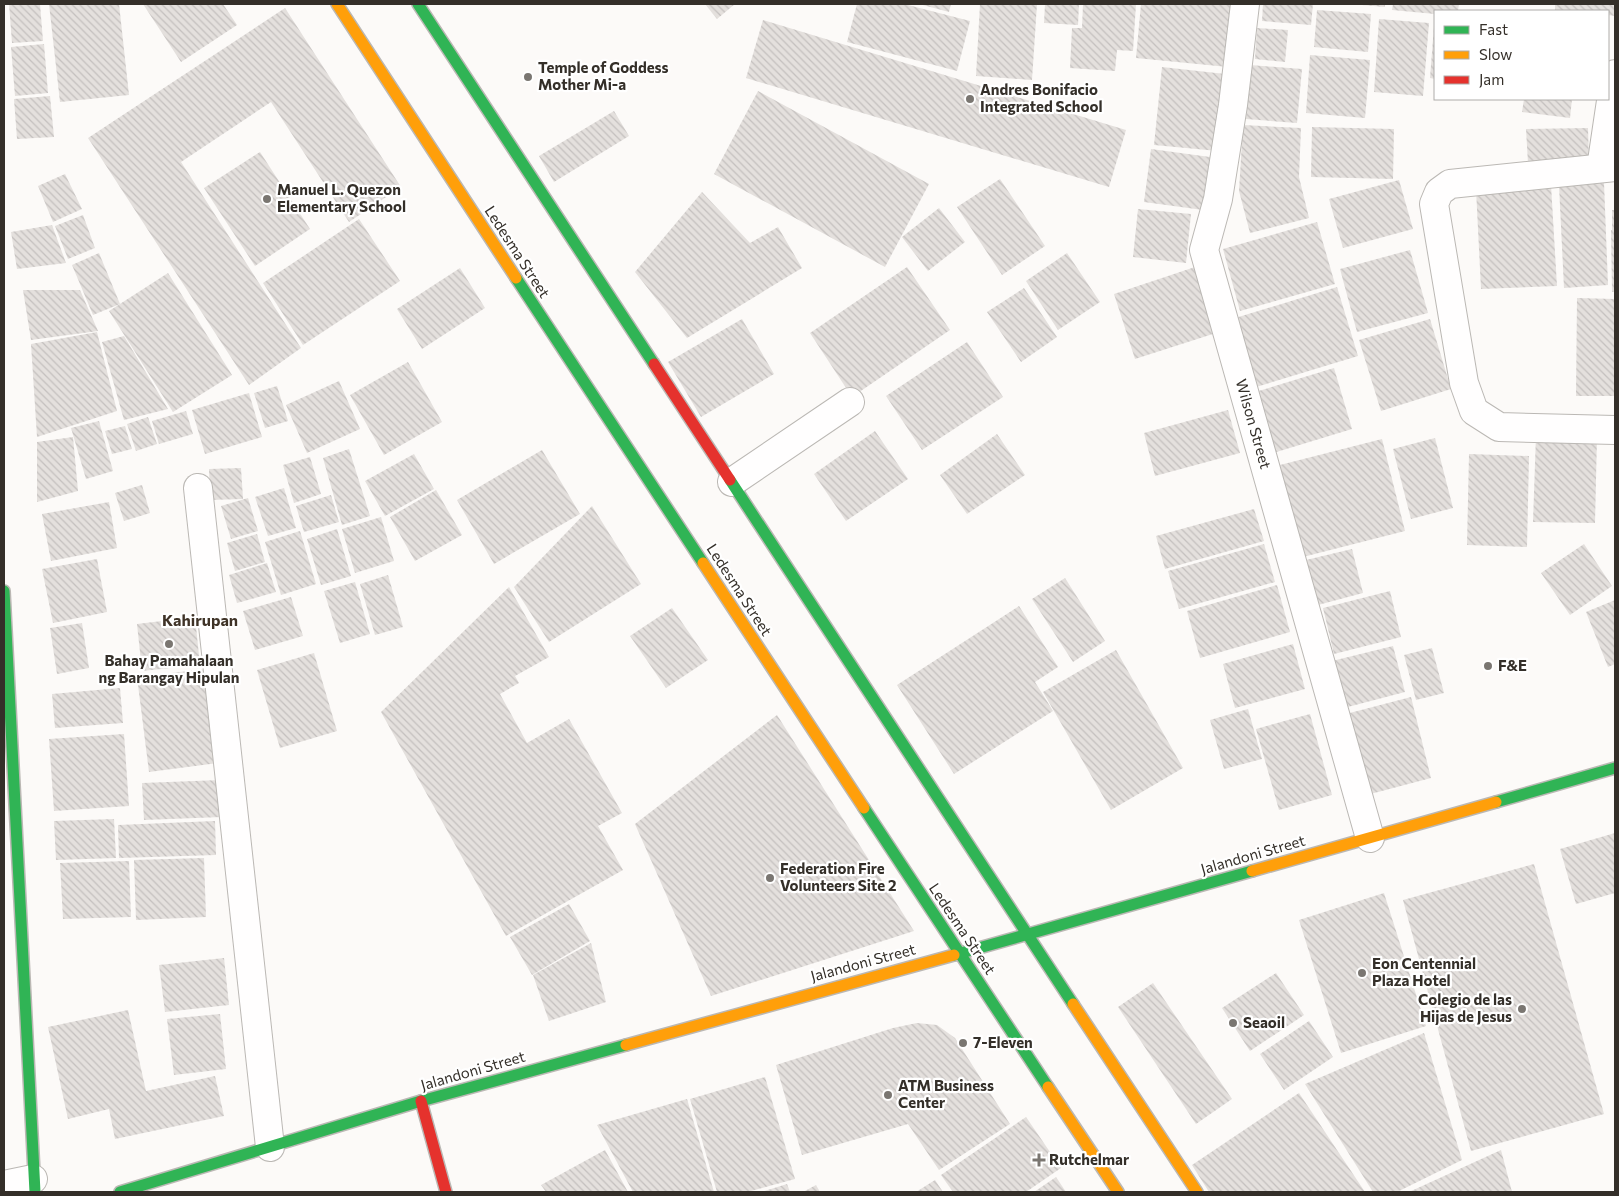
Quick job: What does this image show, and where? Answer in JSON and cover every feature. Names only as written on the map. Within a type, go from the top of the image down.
[{"type":"main road","name":"Ledesma Street","points":[[336,4],[1118,1192]]},
{"type":"main road","points":[[418,4],[1197,1192]]},
{"type":"main road","points":[[4,591],[34,1186]]},
{"type":"main road","name":"Jalandoni Street","points":[[120,1192],[421,1101],[1029,934],[1615,768]]},
{"type":"main road","points":[[421,1101],[446,1192]]},
{"type":"street","name":"Wilson Street","points":[[1245,4],[1233,105],[1218,199],[1204,250],[1370,838]]},
{"type":"street","points":[[1615,74],[1608,167],[1450,184],[1439,192],[1434,204],[1464,382],[1474,411],[1499,427],[1615,430]]},
{"type":"street","points":[[732,482],[850,402]]},
{"type":"street","points":[[198,488],[270,1147]]},
{"type":"street","points":[[4,1185],[34,1186]]},
{"type":"building","points":[[9,4],[40,4],[43,41],[12,43]]},
{"type":"building","points":[[49,4],[119,4],[129,95],[60,102]]},
{"type":"building","points":[[143,4],[223,4],[237,25],[181,62]]},
{"type":"building","points":[[705,4],[735,4],[717,19]]},
{"type":"building","points":[[857,4],[904,4],[970,21],[957,71],[847,42]]},
{"type":"building","points":[[919,4],[951,4],[949,12]]},
{"type":"building","points":[[980,4],[1037,4],[1032,80],[976,76]]},
{"type":"building","points":[[1045,4],[1079,4],[1078,25],[1044,23]]},
{"type":"building","points":[[1083,4],[1136,4],[1133,51],[1117,50],[1115,71],[1070,68],[1072,28],[1082,28]]},
{"type":"building","points":[[1141,4],[1234,4],[1228,67],[1136,58]]},
{"type":"building","points":[[1263,4],[1313,4],[1311,25],[1262,21]]},
{"type":"building","points":[[1385,4],[1385,7],[1362,5]]},
{"type":"building","points":[[1393,4],[1459,4],[1458,10],[1434,10],[1434,14],[1392,10]]},
{"type":"building","points":[[1555,4],[1615,4],[1615,16],[1609,15],[1609,10],[1555,10]]},
{"type":"building","points":[[285,8],[401,187],[349,222],[271,102],[181,162],[301,348],[249,385],[88,138]]},
{"type":"building","points":[[1317,10],[1371,14],[1368,52],[1314,47]]},
{"type":"building","points":[[1379,19],[1429,23],[1423,96],[1374,92]]},
{"type":"building","points":[[763,20],[1126,130],[1109,187],[746,78]]},
{"type":"building","points":[[1434,26],[1434,79],[1430,78]]},
{"type":"building","points":[[1257,28],[1288,30],[1285,62],[1255,59]]},
{"type":"building","points":[[44,44],[48,93],[15,96],[11,47]]},
{"type":"building","points":[[1310,55],[1370,60],[1365,118],[1306,113]]},
{"type":"building","points":[[1250,65],[1302,69],[1297,123],[1246,119]]},
{"type":"building","points":[[1162,67],[1225,74],[1218,151],[1154,145]]},
{"type":"building","points":[[758,91],[929,184],[885,267],[714,174]]},
{"type":"building","points":[[50,96],[54,137],[17,139],[14,99]]},
{"type":"building","points":[[1524,100],[1572,100],[1570,118],[1522,112]]},
{"type":"building","points":[[614,111],[629,136],[554,182],[539,156]]},
{"type":"building","points":[[1243,125],[1301,128],[1299,177],[1309,218],[1250,233],[1239,191]]},
{"type":"building","points":[[1312,127],[1394,129],[1393,179],[1311,177]]},
{"type":"building","points":[[1588,128],[1589,162],[1528,163],[1526,129]]},
{"type":"building","points":[[1151,149],[1210,157],[1203,210],[1144,202]]},
{"type":"building","points":[[260,152],[310,229],[255,266],[204,188]]},
{"type":"building","points":[[65,174],[82,209],[53,222],[38,186]]},
{"type":"building","points":[[1000,179],[1045,246],[1002,275],[957,207]]},
{"type":"building","points":[[1399,180],[1413,229],[1343,248],[1329,199]]},
{"type":"building","points":[[1604,183],[1608,285],[1564,288],[1559,185]]},
{"type":"building","points":[[1551,185],[1557,286],[1481,289],[1476,189]]},
{"type":"building","points":[[702,192],[750,243],[778,227],[802,268],[687,338],[635,272]]},
{"type":"building","points":[[939,208],[965,242],[928,271],[902,237]]},
{"type":"building","points":[[1138,209],[1191,214],[1186,263],[1133,257]]},
{"type":"building","points":[[1612,210],[1615,210],[1615,292],[1612,292]]},
{"type":"building","points":[[83,215],[95,248],[68,259],[55,226]]},
{"type":"building","points":[[359,219],[400,281],[303,345],[263,283]]},
{"type":"building","points":[[1317,222],[1335,284],[1240,311],[1223,249]]},
{"type":"building","points":[[52,225],[66,263],[17,269],[11,232]]},
{"type":"building","points":[[1410,250],[1428,313],[1357,332],[1340,269]]},
{"type":"building","points":[[99,253],[120,304],[93,315],[72,265]]},
{"type":"building","points":[[1067,253],[1100,302],[1058,330],[1026,281]]},
{"type":"building","points":[[907,267],[950,330],[852,397],[810,333]]},
{"type":"building","points":[[1195,267],[1216,333],[1135,359],[1114,294]]},
{"type":"building","points":[[460,268],[485,308],[422,349],[397,309]]},
{"type":"building","points":[[168,273],[232,375],[173,412],[109,311]]},
{"type":"building","points":[[1337,287],[1358,356],[1253,388],[1232,319]]},
{"type":"building","points":[[1024,288],[1057,337],[1021,362],[987,312]]},
{"type":"building","points":[[23,290],[80,290],[98,331],[31,340]]},
{"type":"building","points":[[1577,298],[1615,299],[1615,396],[1576,396]]},
{"type":"building","points":[[742,319],[774,374],[701,417],[668,362]]},
{"type":"building","points":[[1430,319],[1451,389],[1381,411],[1359,340]]},
{"type":"building","points":[[97,332],[117,411],[37,437],[31,344]]},
{"type":"building","points":[[124,336],[168,409],[124,420],[102,342]]},
{"type":"building","points":[[967,342],[1003,397],[922,450],[886,396]]},
{"type":"building","points":[[408,362],[442,422],[384,455],[350,395]]},
{"type":"building","points":[[1334,368],[1352,429],[1270,454],[1252,393]]},
{"type":"building","points":[[339,381],[360,429],[307,453],[286,405]]},
{"type":"building","points":[[277,386],[288,421],[265,428],[254,393]]},
{"type":"building","points":[[249,393],[262,437],[205,454],[192,410]]},
{"type":"building","points":[[1228,410],[1240,453],[1155,476],[1144,433]]},
{"type":"building","points":[[186,411],[193,434],[159,444],[152,421]]},
{"type":"building","points":[[148,417],[157,444],[136,451],[127,424]]},
{"type":"building","points":[[99,421],[113,471],[86,479],[71,428]]},
{"type":"building","points":[[125,426],[132,449],[112,454],[105,431]]},
{"type":"building","points":[[875,431],[908,479],[846,521],[814,474]]},
{"type":"building","points":[[997,434],[1025,475],[967,514],[940,475]]},
{"type":"building","points":[[1536,435],[1597,437],[1595,523],[1533,522]]},
{"type":"building","points":[[73,437],[78,491],[37,502],[37,442]]},
{"type":"building","points":[[1435,438],[1453,508],[1411,519],[1393,449]]},
{"type":"building","points":[[1382,439],[1405,531],[1299,558],[1276,466]]},
{"type":"building","points":[[349,449],[370,516],[342,525],[323,458]]},
{"type":"building","points":[[542,450],[580,514],[494,564],[457,500]]},
{"type":"building","points":[[414,454],[434,489],[385,516],[365,481]]},
{"type":"building","points":[[1469,454],[1529,456],[1527,547],[1467,545]]},
{"type":"building","points":[[310,457],[321,494],[294,503],[283,465]]},
{"type":"building","points":[[241,468],[243,499],[210,500],[209,469]]},
{"type":"building","points":[[142,485],[150,513],[124,521],[115,493]]},
{"type":"building","points":[[284,488],[296,528],[268,536],[255,497]]},
{"type":"building","points":[[436,490],[462,535],[415,561],[390,517]]},
{"type":"building","points":[[331,495],[339,522],[304,532],[296,506]]},
{"type":"building","points":[[248,498],[258,531],[231,539],[221,506]]},
{"type":"building","points":[[109,502],[117,548],[51,561],[42,514]]},
{"type":"building","points":[[592,506],[641,584],[549,642],[514,587]]},
{"type":"building","points":[[1254,509],[1264,541],[1165,569],[1156,536]]},
{"type":"building","points":[[381,517],[394,561],[355,573],[342,529]]},
{"type":"building","points":[[337,529],[351,576],[321,585],[307,539]]},
{"type":"building","points":[[300,531],[316,584],[281,595],[265,542]]},
{"type":"building","points":[[257,534],[265,562],[235,571],[227,543]]},
{"type":"building","points":[[1264,544],[1275,582],[1179,609],[1168,571]]},
{"type":"building","points":[[1584,544],[1612,586],[1570,615],[1541,573]]},
{"type":"building","points":[[1352,549],[1363,593],[1318,605],[1306,560]]},
{"type":"building","points":[[97,559],[107,612],[53,623],[42,569]]},
{"type":"building","points":[[267,563],[276,592],[237,603],[229,575]]},
{"type":"building","points":[[388,575],[403,627],[375,635],[360,584]]},
{"type":"building","points":[[1065,578],[1105,641],[1073,662],[1032,599]]},
{"type":"building","points":[[355,582],[370,634],[340,643],[324,591]]},
{"type":"building","points":[[1277,585],[1290,632],[1200,658],[1187,611]]},
{"type":"building","points":[[509,587],[549,657],[515,676],[519,683],[500,694],[527,743],[569,719],[622,813],[598,826],[623,870],[506,936],[381,712]]},
{"type":"building","points":[[1390,591],[1401,637],[1334,654],[1323,608]]},
{"type":"building","points":[[291,597],[303,636],[255,650],[243,611]]},
{"type":"building","points":[[1615,600],[1615,664],[1608,667],[1586,612]]},
{"type":"building","points":[[1019,606],[1058,667],[1035,682],[1053,711],[954,774],[897,685]]},
{"type":"building","points":[[672,608],[708,660],[666,688],[630,636]]},
{"type":"building","name":"Bahay Pamahalaan ng Barangay Hipulan","points":[[195,617],[200,665],[142,671],[137,624]]},
{"type":"building","points":[[82,623],[89,668],[57,674],[50,628]]},
{"type":"building","points":[[1293,644],[1305,689],[1235,708],[1223,664]]},
{"type":"building","points":[[1393,646],[1405,692],[1344,708],[1332,661]]},
{"type":"building","points":[[1432,648],[1444,693],[1416,700],[1404,655]]},
{"type":"building","points":[[1116,650],[1183,768],[1111,810],[1043,692]]},
{"type":"building","points":[[314,653],[337,731],[280,748],[257,670]]},
{"type":"building","points":[[206,669],[218,763],[149,772],[137,677]]},
{"type":"building","points":[[120,688],[123,723],[55,728],[52,694]]},
{"type":"building","points":[[1411,697],[1431,778],[1363,796],[1342,715]]},
{"type":"building","points":[[1248,709],[1262,759],[1224,769],[1210,720]]},
{"type":"building","points":[[1310,714],[1332,795],[1279,810],[1256,729]]},
{"type":"building","name":"Federation Fire Volunteers Site 2","points":[[777,715],[914,931],[711,996],[635,824]]},
{"type":"building","points":[[124,734],[129,806],[54,811],[49,739]]},
{"type":"building","points":[[221,780],[222,817],[144,820],[142,783]]},
{"type":"building","points":[[114,819],[116,858],[56,860],[54,821]]},
{"type":"building","points":[[215,821],[216,855],[119,858],[118,825]]},
{"type":"building","points":[[1615,833],[1615,893],[1576,904],[1560,849]]},
{"type":"building","points":[[204,858],[206,917],[136,920],[134,860]]},
{"type":"building","points":[[129,861],[131,917],[63,919],[60,863]]},
{"type":"building","name":"Colegio de las Hijas de Jesus","points":[[1534,864],[1604,1114],[1471,1151],[1403,900]]},
{"type":"building","name":"Eon Centennial Plaza Hotel","points":[[1384,893],[1426,1026],[1341,1053],[1299,920]]},
{"type":"building","points":[[569,904],[590,941],[532,975],[510,937]]},
{"type":"building","points":[[591,943],[606,1002],[549,1021],[533,975]]},
{"type":"building","points":[[224,958],[229,1005],[165,1012],[159,965]]},
{"type":"building","points":[[1276,973],[1304,1015],[1250,1051],[1222,1008]]},
{"type":"building","points":[[1153,983],[1232,1099],[1196,1124],[1118,1007]]},
{"type":"building","points":[[128,1010],[146,1091],[215,1076],[224,1116],[115,1139],[109,1109],[68,1119],[48,1027]]},
{"type":"building","points":[[220,1014],[226,1069],[174,1075],[167,1019]]},
{"type":"building","points":[[1309,1021],[1333,1057],[1284,1090],[1260,1054]]},
{"type":"building","name":"ATM Business Center","points":[[917,1023],[937,1025],[955,1038],[1010,1124],[939,1170],[908,1124],[802,1155],[776,1065],[893,1028]]},
{"type":"building","points":[[1424,1033],[1462,1160],[1397,1192],[1373,1192],[1305,1084]]},
{"type":"building","points":[[765,1077],[795,1179],[747,1192],[717,1192],[690,1099]]},
{"type":"building","points":[[1299,1093],[1365,1192],[1209,1192],[1192,1165]]},
{"type":"building","points":[[687,1099],[714,1192],[633,1192],[597,1125]]},
{"type":"building","points":[[1026,1117],[1061,1168],[1026,1192],[953,1192],[941,1175]]},
{"type":"building","points":[[605,1150],[628,1192],[546,1192],[541,1185]]},
{"type":"building","points":[[1501,1150],[1512,1192],[1409,1192]]},
{"type":"building","points":[[1056,1177],[1066,1192],[1034,1192]]},
{"type":"building","points":[[935,1180],[943,1192],[916,1192]]},
{"type":"building","points":[[787,1184],[790,1192],[761,1192]]},
{"type":"building","points":[[816,1185],[820,1192],[803,1192]]},
{"type":"traffic: fast","points":[[418,4],[654,364]]},
{"type":"traffic: fast","points":[[516,278],[703,563]]},
{"type":"traffic: fast","points":[[730,480],[1073,1004]]},
{"type":"traffic: fast","points":[[4,591],[35,1192]]},
{"type":"traffic: fast","points":[[1496,802],[1615,768]]},
{"type":"traffic: fast","points":[[864,808],[1048,1087]]},
{"type":"traffic: fast","points":[[954,955],[1252,871]]},
{"type":"traffic: fast","points":[[120,1192],[421,1101],[626,1045]]},
{"type":"traffic: slow","points":[[337,4],[516,278]]},
{"type":"traffic: slow","points":[[703,563],[864,808]]},
{"type":"traffic: slow","points":[[1252,871],[1496,802]]},
{"type":"traffic: slow","points":[[626,1045],[954,955]]},
{"type":"traffic: slow","points":[[1073,1004],[1197,1192]]},
{"type":"traffic: slow","points":[[1048,1087],[1118,1192]]},
{"type":"traffic: jam","points":[[654,364],[730,480]]},
{"type":"traffic: jam","points":[[421,1101],[446,1192]]},
{"type":"place","name":"Temple of Goddess Mother Mi-a","points":[[528,77]]},
{"type":"place","name":"Andres Bonifacio Integrated School","points":[[970,99]]},
{"type":"place","name":"Manuel L. Quezon Elementary School","points":[[267,199]]},
{"type":"place","name":"Bahay Pamahalaan ng Barangay Hipulan","points":[[169,644]]},
{"type":"place","name":"F&E","points":[[1488,666]]},
{"type":"place","name":"Federation Fire Volunteers Site 2","points":[[770,878]]},
{"type":"place","name":"Eon Centennial Plaza Hotel","points":[[1362,973]]},
{"type":"place","name":"Colegio de las Hijas de Jesus","points":[[1522,1009]]},
{"type":"place","name":"Seaoil","points":[[1233,1023]]},
{"type":"place","name":"7-Eleven","points":[[963,1043]]},
{"type":"place","name":"ATM Business Center","points":[[888,1095]]},
{"type":"place","name":"Rutchelmar","points":[[1039,1160]]},
{"type":"district","name":"Kahirupan","points":[[200,620]]}]
